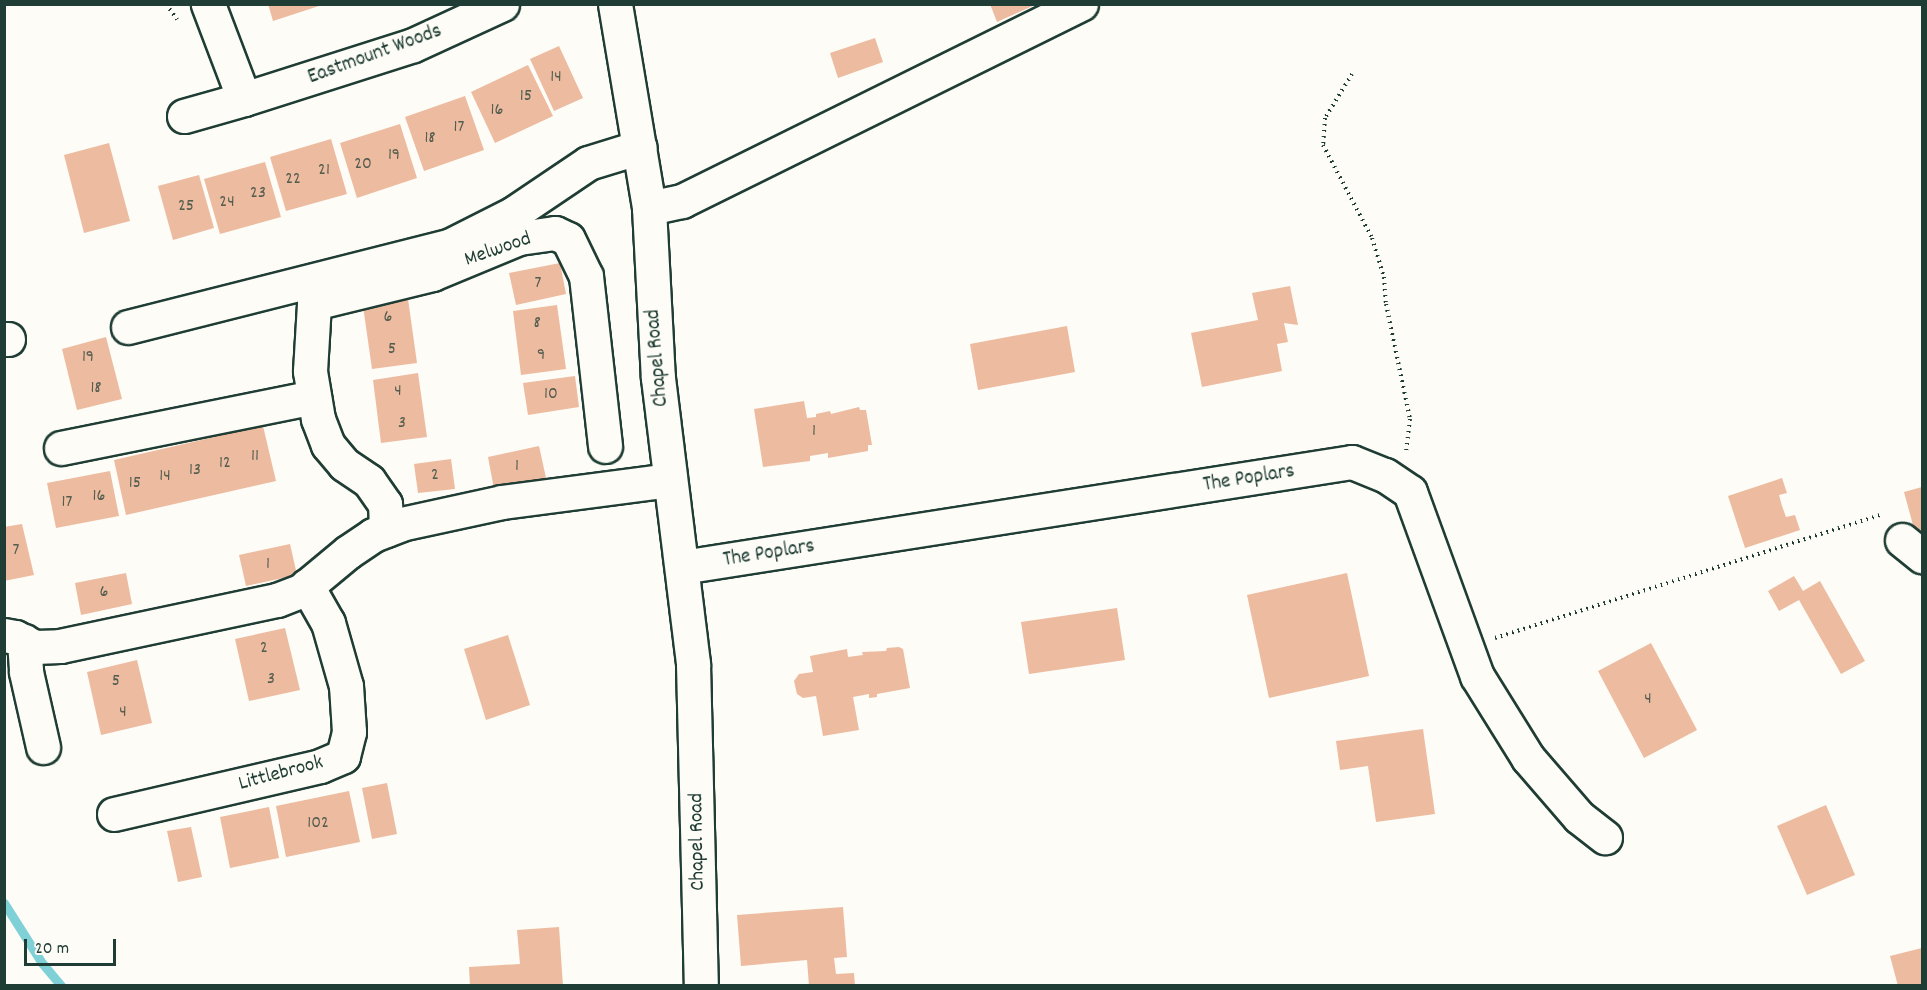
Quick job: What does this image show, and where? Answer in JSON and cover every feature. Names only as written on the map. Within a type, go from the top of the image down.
[{"type":"street","points":[[208,4],[244,99]]},
{"type":"street","name":"Eastmount Woods","points":[[184,116],[414,45],[502,4]]},
{"type":"street","name":"Chapel Road","points":[[615,4],[649,208],[658,378],[693,664],[701,986]]},
{"type":"street","points":[[649,208],[682,201],[1081,4]]},
{"type":"street","points":[[129,327],[451,245],[514,213],[588,163],[640,147]]},
{"type":"street","name":"Melwood","points":[[386,530],[385,504],[369,481],[344,464],[328,445],[318,419],[310,371],[314,303],[432,274],[519,238],[555,233],[568,239],[586,276],[605,446]]},
{"type":"street","points":[[61,448],[314,397]]},
{"type":"street","name":"The Poplars","points":[[682,567],[1352,462],[1385,475],[1410,492],[1477,676],[1528,758],[1579,817],[1605,837]]},
{"type":"street","points":[[14,638],[35,646],[60,646],[277,600],[307,586],[348,552],[386,530],[431,516],[502,502],[669,480]]},
{"type":"street","name":"Littlebrook","points":[[114,814],[320,766],[342,756],[349,732],[346,686],[328,623],[307,586]]},
{"type":"street","points":[[14,638],[26,672],[43,747]]},
{"type":"path","points":[[1352,74],[1325,118],[1323,146],[1372,238],[1384,277],[1386,304],[1410,419],[1400,485]]},
{"type":"path","points":[[1498,637],[1884,514],[1912,548]]},
{"type":"building","points":[[268,4],[322,4],[322,5],[273,21]]},
{"type":"building","points":[[990,4],[1037,4],[997,22]]},
{"type":"building","points":[[875,38],[883,62],[838,78],[830,53]]},
{"type":"building","points":[[559,46],[583,98],[554,111],[530,59]]},
{"type":"building","points":[[528,65],[553,116],[495,143],[471,92]]},
{"type":"building","points":[[465,96],[484,150],[424,171],[405,117]]},
{"type":"building","points":[[400,124],[417,178],[357,198],[340,143]]},
{"type":"building","points":[[331,139],[347,194],[286,211],[270,157]]},
{"type":"building","points":[[109,143],[130,221],[84,233],[64,155]]},
{"type":"building","points":[[265,162],[281,217],[220,234],[204,179]]},
{"type":"building","points":[[199,175],[214,228],[173,240],[158,186]]},
{"type":"building","points":[[560,263],[566,294],[516,305],[509,273]]},
{"type":"building","points":[[1290,286],[1298,325],[1284,323],[1288,342],[1277,344],[1282,371],[1202,387],[1191,333],[1258,320],[1252,293]]},
{"type":"building","points":[[408,299],[417,363],[372,369],[363,306]]},
{"type":"building","points":[[557,305],[566,369],[521,375],[513,311]]},
{"type":"building","points":[[1067,326],[1075,372],[978,390],[970,344]]},
{"type":"building","points":[[106,337],[122,399],[77,410],[62,349]]},
{"type":"building","points":[[418,373],[427,437],[381,443],[373,380]]},
{"type":"building","points":[[575,376],[579,407],[528,415],[523,383]]},
{"type":"building","points":[[804,401],[807,418],[830,411],[831,414],[859,407],[860,410],[866,410],[872,445],[868,445],[868,451],[828,458],[828,453],[810,456],[810,461],[763,467],[754,409]]},
{"type":"building","points":[[263,426],[276,481],[126,515],[114,460]]},
{"type":"building","points":[[539,446],[546,478],[494,489],[488,457]]},
{"type":"building","points":[[451,459],[455,489],[418,493],[414,464]]},
{"type":"building","points":[[110,471],[119,516],[56,528],[47,483]]},
{"type":"building","points":[[1782,478],[1787,493],[1779,495],[1782,506],[1786,517],[1795,515],[1800,530],[1745,548],[1728,496]]},
{"type":"building","points":[[1922,487],[1922,546],[1919,547],[1904,492]]},
{"type":"building","points":[[22,524],[34,575],[4,581],[4,527]]},
{"type":"building","points":[[290,544],[297,575],[246,586],[239,555]]},
{"type":"building","points":[[126,573],[132,604],[81,615],[75,583]]},
{"type":"building","points":[[1347,573],[1369,676],[1269,698],[1247,595]]},
{"type":"building","points":[[1794,576],[1803,591],[1820,581],[1865,661],[1841,674],[1799,600],[1779,611],[1768,591]]},
{"type":"building","points":[[1117,608],[1125,660],[1029,674],[1021,622]]},
{"type":"building","points":[[285,628],[300,690],[249,701],[235,639]]},
{"type":"building","points":[[508,635],[530,705],[486,720],[464,649]]},
{"type":"building","points":[[1651,643],[1697,730],[1644,758],[1598,671]]},
{"type":"building","points":[[887,648],[903,649],[910,688],[877,694],[877,697],[869,698],[869,694],[853,697],[859,730],[823,736],[816,696],[803,698],[797,694],[794,681],[799,674],[813,672],[810,656],[847,649],[848,657],[863,655],[862,652],[886,651]]},
{"type":"building","points":[[137,660],[152,723],[101,735],[87,672]]},
{"type":"building","points":[[1423,729],[1435,814],[1376,822],[1368,766],[1340,770],[1336,741]]},
{"type":"building","points":[[387,783],[397,834],[372,839],[362,788]]},
{"type":"building","points":[[349,791],[360,842],[286,857],[276,806]]},
{"type":"building","points":[[1826,805],[1855,875],[1807,895],[1777,826]]},
{"type":"building","points":[[269,807],[279,858],[230,868],[220,817]]},
{"type":"building","points":[[191,827],[202,877],[178,882],[167,831]]},
{"type":"building","points":[[843,907],[847,957],[834,958],[836,974],[854,973],[855,986],[809,986],[807,960],[741,966],[737,915]]},
{"type":"building","points":[[559,927],[563,986],[470,986],[469,967],[520,964],[517,930]]},
{"type":"building","points":[[1922,948],[1922,986],[1898,986],[1890,956]]},
{"type":"waterway","points":[[4,903],[42,963],[61,986]]}]
